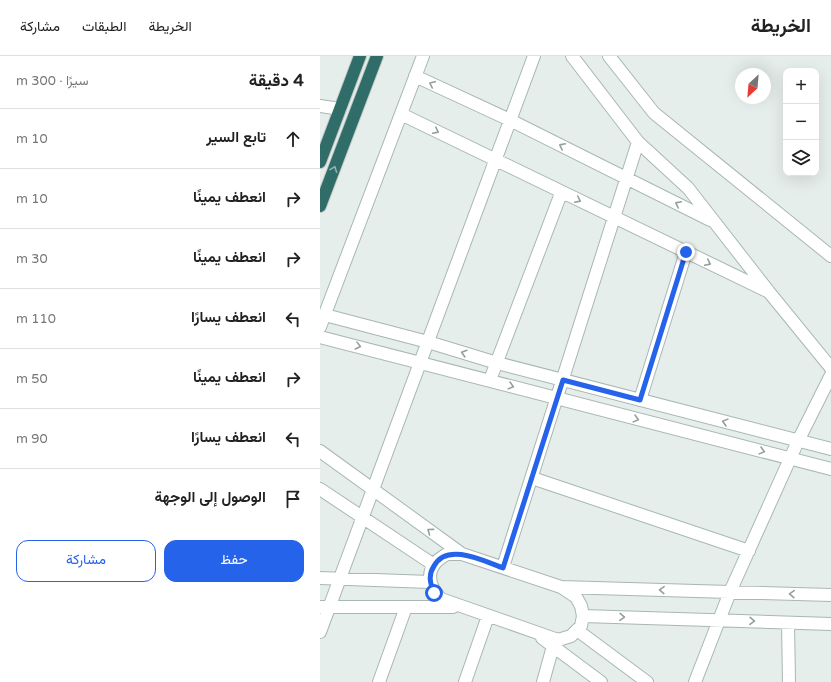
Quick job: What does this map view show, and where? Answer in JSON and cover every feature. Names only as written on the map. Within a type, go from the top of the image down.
[{"type":"highway","points":[[320,162],[360,56]]},
{"type":"highway","points":[[320,206],[376,56]]},
{"type":"street","points":[[321,326],[423,56]]},
{"type":"street","points":[[320,632],[325,607],[341,579],[534,56]]},
{"type":"street","points":[[572,56],[638,142],[688,188],[768,292],[831,368]]},
{"type":"street","points":[[609,56],[654,113],[831,256]]},
{"type":"street","points":[[415,76],[510,120],[713,222]]},
{"type":"street","points":[[320,106],[340,109]]},
{"type":"street","points":[[401,114],[768,292]]},
{"type":"street","points":[[503,568],[638,142]]},
{"type":"street","points":[[490,380],[560,196]]},
{"type":"street","points":[[640,400],[686,252]]},
{"type":"street","points":[[321,326],[428,342],[497,363],[831,449]]},
{"type":"street","points":[[321,326],[420,362],[831,469]]},
{"type":"street","points":[[695,682],[730,592],[798,441],[831,375]]},
{"type":"street","points":[[320,451],[462,554],[561,587],[576,597],[581,606],[583,616],[581,626],[571,636],[558,640],[441,599],[434,593],[430,582],[431,571],[436,561],[447,554],[462,554]]},
{"type":"street","points":[[532,478],[749,551]]},
{"type":"street","points":[[320,489],[434,565]]},
{"type":"street","points":[[320,578],[430,582]]},
{"type":"street","points":[[561,587],[831,595]]},
{"type":"street","points":[[325,607],[464,607]]},
{"type":"street","points":[[379,682],[406,607]]},
{"type":"street","points":[[465,682],[488,616]]},
{"type":"street","points":[[583,616],[831,624]]},
{"type":"street","points":[[788,623],[789,682]]},
{"type":"street","points":[[577,630],[647,682]]},
{"type":"street","points":[[533,631],[601,682]]},
{"type":"street","points":[[543,682],[553,646]]},
{"type":"route","points":[[434,593],[430,582],[431,571],[436,561],[447,554],[462,554],[503,568],[563,380],[640,400],[686,252]]}]
